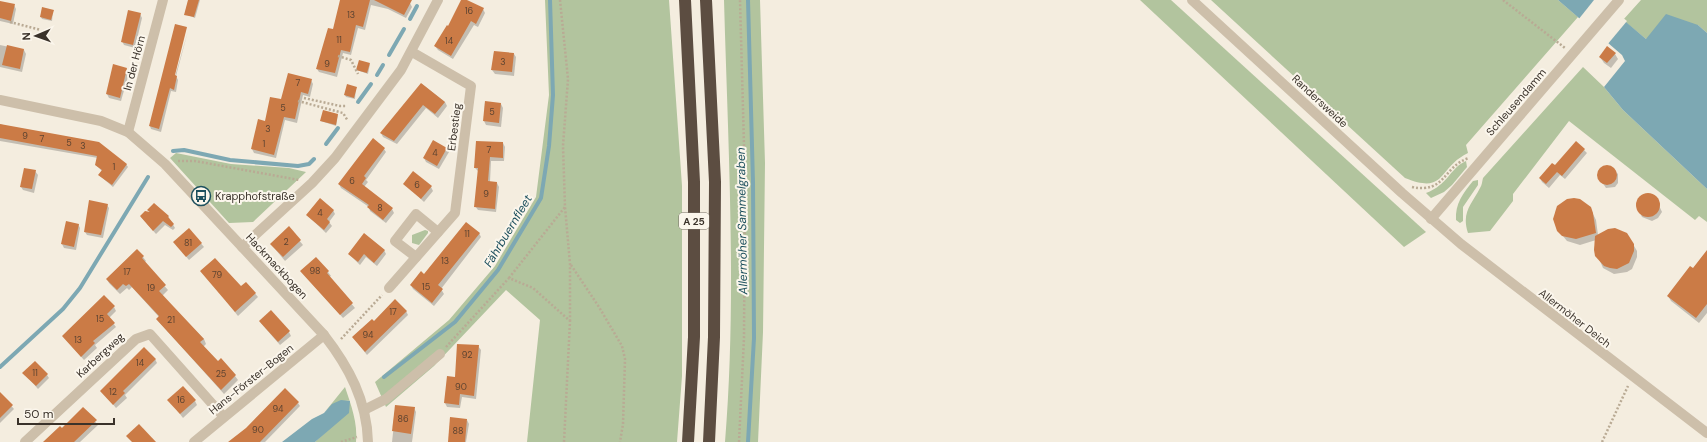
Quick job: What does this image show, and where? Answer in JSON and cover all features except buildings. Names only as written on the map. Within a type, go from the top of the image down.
[{"type":"highway","name":"A 25","points":[[685,0],[694,182],[694,337],[688,442]]},
{"type":"highway","name":"A 25","points":[[706,0],[715,182],[714,337],[709,442]]},
{"type":"street","name":"In der Hörn","points":[[128,132],[163,0]]},
{"type":"street","points":[[242,247],[312,183],[335,158],[367,116],[412,52],[438,0]]},
{"type":"street","name":"Randersweide","points":[[1192,0],[1431,219]]},
{"type":"street","name":"Schleusendamm","points":[[1431,219],[1619,0]]},
{"type":"street","name":"Erbestieg","points":[[389,288],[455,213],[471,86],[412,52]]},
{"type":"street","name":"Hackmackbogen","points":[[0,100],[101,121],[128,132],[166,164],[324,335],[333,347],[346,366],[364,410],[368,439]]},
{"type":"street","points":[[416,257],[395,241],[416,214],[438,232]]},
{"type":"street","name":"Allermöher Deich","points":[[1431,219],[1592,347],[1707,433]]},
{"type":"street","name":"Karbergweg","points":[[24,442],[136,339],[150,334],[224,416]]},
{"type":"street","name":"Hans-Förster-Bogen","points":[[194,442],[324,335]]},
{"type":"street","points":[[364,410],[386,399],[440,354]]},
{"type":"path","points":[[560,0],[568,79],[562,146],[570,264],[570,321],[564,442]]},
{"type":"path","points":[[739,442],[744,338],[745,190],[740,0]]},
{"type":"path","points":[[1503,0],[1573,54]]},
{"type":"path","points":[[10,22],[41,30]]},
{"type":"path","points":[[338,56],[351,60],[358,74]]},
{"type":"path","points":[[304,98],[340,106],[347,106]]},
{"type":"path","points":[[298,101],[342,113],[348,121]]},
{"type":"path","points":[[1410,186],[1430,188],[1444,179],[1459,161],[1469,158],[1481,161]]},
{"type":"path","points":[[166,164],[177,161],[195,161],[312,183]]},
{"type":"path","points":[[440,354],[508,278],[565,207]]},
{"type":"path","points":[[570,264],[599,307],[622,346],[625,367],[623,424],[620,442]]},
{"type":"path","points":[[508,278],[534,288],[570,321]]},
{"type":"path","points":[[333,347],[389,288]]},
{"type":"path","points":[[1602,442],[1628,385]]},
{"type":"path","points":[[341,442],[352,438],[368,439]]},
{"type":"green space","points":[[545,0],[669,0],[682,186],[682,376],[677,442],[527,442],[540,320],[506,290],[434,366],[386,407],[375,382],[449,320],[495,266],[536,197],[549,95]]},
{"type":"green space","points":[[724,0],[760,0],[765,163],[763,332],[758,442],[725,442],[729,387],[731,276]]},
{"type":"green space","points":[[1140,0],[1171,0],[1426,232],[1404,247]]},
{"type":"green space","points":[[1211,0],[1558,0],[1578,17],[1466,145],[1468,153],[1458,159],[1441,178],[1435,182],[1428,183],[1405,178]]},
{"type":"green space","points":[[1641,0],[1707,0],[1707,33],[1698,25],[1646,39],[1623,20]]},
{"type":"green space","points":[[1583,67],[1604,87],[1623,110],[1707,189],[1707,222],[1699,216],[1695,220],[1569,121],[1513,194],[1513,201],[1490,231],[1468,233],[1466,219],[1468,209],[1481,187],[1483,178]]},
{"type":"green space","points":[[176,153],[231,164],[289,168],[306,172],[253,222],[229,223],[170,158]]},
{"type":"green space","points":[[1466,161],[1467,167],[1444,192],[1431,198],[1426,193],[1439,186],[1456,168]]},
{"type":"green space","points":[[1478,180],[1478,185],[1463,207],[1463,221],[1460,223],[1456,220],[1458,204],[1463,194],[1473,181]]},
{"type":"green space","points":[[425,230],[428,231],[428,233],[419,245],[412,243],[412,235]]},
{"type":"green space","points":[[345,387],[350,401],[342,401],[324,413]]},
{"type":"green space","points":[[350,401],[354,414],[356,442],[315,442],[329,429]]},
{"type":"water","points":[[1558,0],[1600,0],[1646,39],[1666,14],[1698,25],[1707,33],[1707,189],[1623,110],[1604,87],[1625,61],[1622,55]]},
{"type":"water","points":[[341,400],[350,401],[349,413],[315,442],[282,442],[312,419],[324,413],[332,404]]},
{"type":"pier","points":[[1594,0],[1602,0],[1627,21],[1607,45],[1578,20]]},
{"type":"waterway","name":"Fährbuernfleet","points":[[384,377],[455,322],[498,270],[541,198],[549,146],[553,95],[550,0]]},
{"type":"waterway","name":"Allermöher Sammelgraben","points":[[748,0],[753,182],[754,338],[748,442]]},
{"type":"waterway","points":[[410,19],[417,6]]},
{"type":"waterway","points":[[389,55],[404,29]]},
{"type":"waterway","points":[[377,75],[383,65]]},
{"type":"waterway","points":[[358,102],[371,84]]},
{"type":"waterway","points":[[326,144],[338,128]]},
{"type":"waterway","points":[[173,151],[184,150],[230,160],[298,166],[309,164],[314,159]]},
{"type":"waterway","points":[[0,367],[63,309],[80,288],[148,177]]},
{"type":"place","name":"Krapphofstraße","points":[[201,196]]}]
